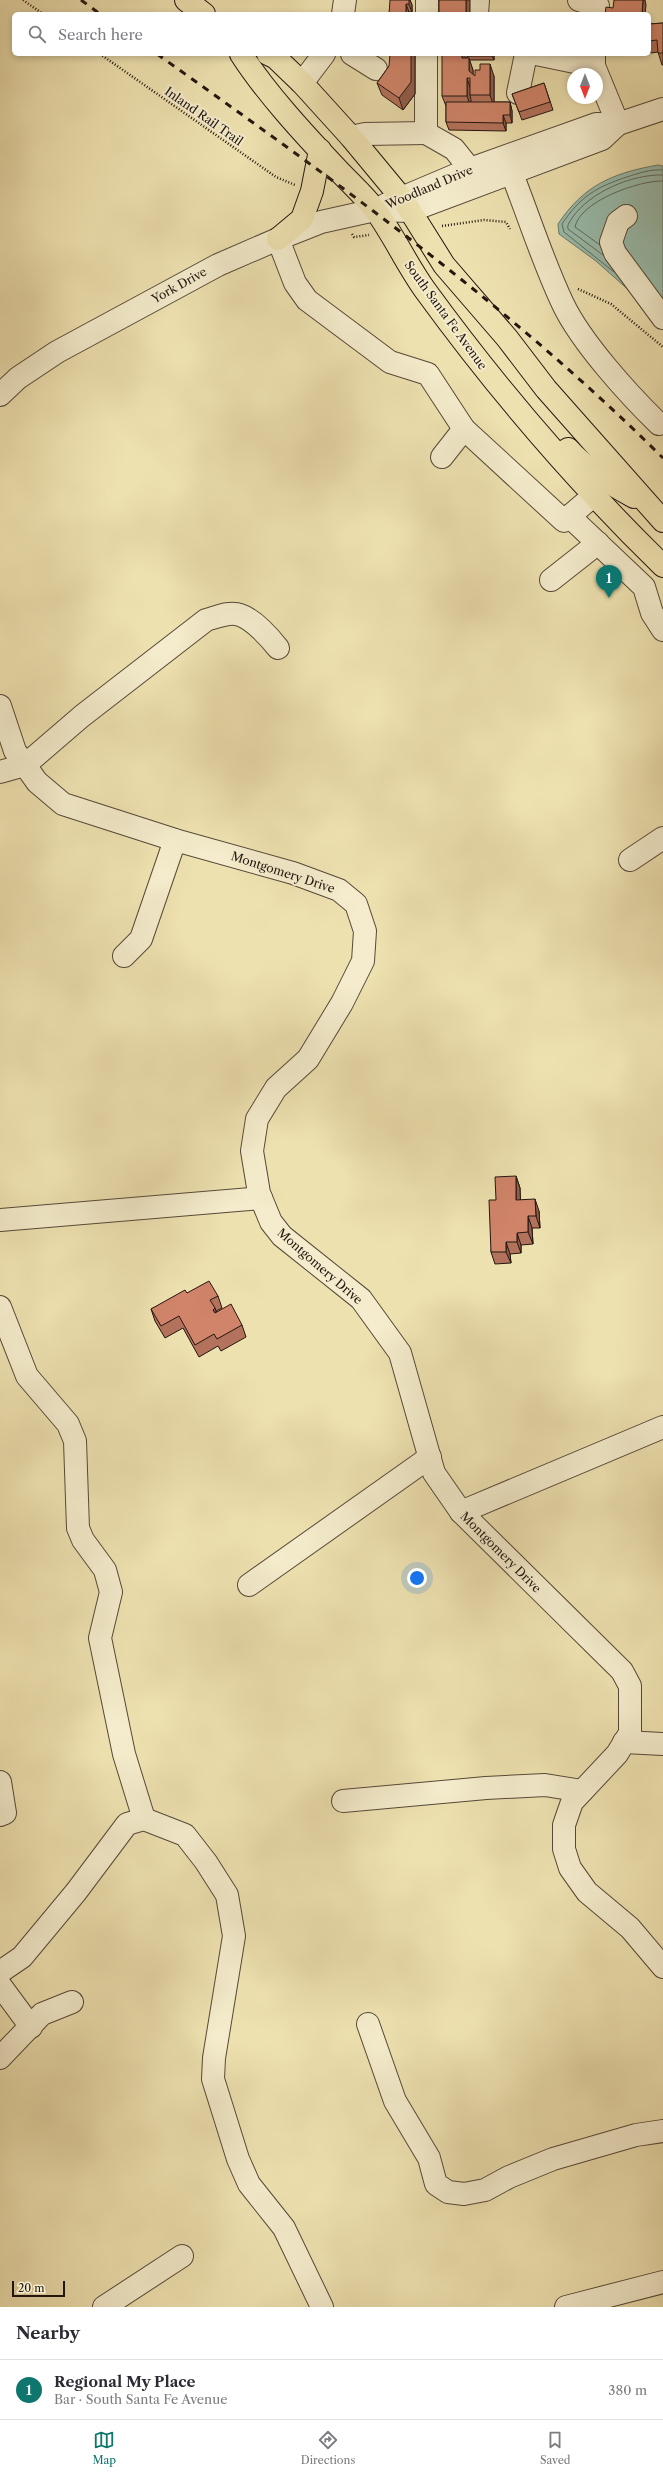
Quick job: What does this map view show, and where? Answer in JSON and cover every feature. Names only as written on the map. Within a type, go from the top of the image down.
[{"type":"main road","points":[[186,0],[201,12]]},
{"type":"main road","name":"South Santa Fe Avenue","points":[[242,56],[252,71],[320,150],[375,210],[425,289],[485,368],[551,450],[593,496],[663,566]]},
{"type":"main road","points":[[272,56],[302,83],[351,137],[405,204],[444,265],[508,338],[546,389],[663,521]]},
{"type":"main road","points":[[278,239],[302,219],[312,192],[320,150]]},
{"type":"main road","points":[[375,210],[413,255],[528,403],[579,461],[605,481],[648,504]]},
{"type":"street","points":[[343,12],[345,0]]},
{"type":"street","points":[[427,0],[427,12]]},
{"type":"street","points":[[478,0],[478,12]]},
{"type":"street","points":[[579,0],[598,6],[597,12]]},
{"type":"street","points":[[302,83],[322,56]]},
{"type":"street","points":[[355,56],[376,69]]},
{"type":"street","points":[[426,56],[426,133]]},
{"type":"street","points":[[518,93],[526,56]]},
{"type":"street","points":[[555,56],[594,60],[618,124]]},
{"type":"street","name":"Woodland Drive","points":[[405,204],[470,170],[596,124],[618,124],[663,109]]},
{"type":"street","name":"Woodland Drive","points":[[375,210],[405,204],[512,174],[602,139],[618,124]]},
{"type":"street","points":[[351,137],[365,134],[426,133],[454,149],[470,170]]},
{"type":"street","points":[[512,174],[564,304],[589,343],[640,406],[660,424]]},
{"type":"street","name":"York Drive","points":[[0,395],[18,378],[57,352],[218,265],[321,222],[375,210]]},
{"type":"street","points":[[626,216],[618,222],[613,231],[611,242],[615,252],[663,318]]},
{"type":"street","points":[[278,239],[295,283],[307,300],[390,362],[428,374],[464,429],[564,521],[593,496]]},
{"type":"street","points":[[442,457],[464,429]]},
{"type":"street","points":[[569,516],[644,587],[652,613],[663,630]]},
{"type":"street","points":[[551,580],[598,543]]},
{"type":"street","points":[[0,772],[25,765],[82,716],[206,620],[226,614],[240,615],[266,634],[278,648]]},
{"type":"street","name":"Montgomery Drive","points":[[0,706],[14,751],[37,782],[63,804],[175,840],[293,873],[339,890],[356,904],[365,932],[363,961],[342,1003],[308,1058],[276,1088],[257,1119],[252,1151],[261,1198],[271,1222],[282,1236],[361,1298],[400,1353],[434,1473],[461,1512],[622,1671],[630,1686],[631,1728],[617,1754],[572,1802],[564,1825],[564,1849],[570,1868],[587,1892],[630,1928],[663,1967]]},
{"type":"street","points":[[630,860],[663,838]]},
{"type":"street","points":[[124,956],[141,939],[175,840]]},
{"type":"street","points":[[0,1220],[261,1198]]},
{"type":"street","points":[[0,1308],[27,1376],[68,1424],[75,1441],[78,1528],[83,1540],[105,1570],[110,1592],[100,1638],[124,1754],[144,1819]]},
{"type":"street","points":[[461,1512],[663,1427]]},
{"type":"street","points":[[249,1585],[430,1457]]},
{"type":"street","points":[[624,1742],[663,1744]]},
{"type":"street","points":[[0,1782],[5,1812],[0,1815]]},
{"type":"street","points":[[343,1801],[486,1788],[545,1785],[582,1791]]},
{"type":"street","points":[[0,1972],[22,1958],[76,1892],[127,1824],[144,1819],[185,1835],[206,1862],[227,1895],[234,1936],[214,2058],[213,2079],[238,2159],[249,2184],[284,2228],[322,2307]]},
{"type":"street","points":[[0,1985],[31,2027]]},
{"type":"street","points":[[0,2058],[42,2014],[72,2002]]},
{"type":"street","points":[[368,2024],[395,2101],[428,2158],[436,2184],[448,2192],[464,2194],[485,2190],[509,2177],[553,2159],[636,2135],[663,2131]]},
{"type":"street","points":[[104,2307],[182,2256]]},
{"type":"street","points":[[566,2307],[663,2282]]},
{"type":"path","points":[[24,0],[40,12]]},
{"type":"path","name":"Inland Rail Trail","points":[[103,56],[276,177],[300,187]]},
{"type":"water","points":[[658,165],[663,166],[663,312],[650,309],[596,261],[559,234],[558,224],[578,199],[589,190],[613,177],[642,168]]},
{"type":"building","points":[[390,0],[409,0],[409,4],[406,4],[406,12],[389,12]]},
{"type":"building","points":[[439,0],[466,0],[466,12],[439,12]]},
{"type":"building","points":[[614,0],[643,0],[642,12],[605,12],[606,7],[613,8]]},
{"type":"building","points":[[663,23],[663,53],[658,53],[657,40],[651,41],[651,24]]},
{"type":"building","points":[[390,56],[411,56],[411,82],[399,98],[377,83],[389,66]]},
{"type":"building","points":[[442,56],[462,56],[462,58],[469,58],[469,71],[475,76],[475,70],[480,70],[480,64],[490,64],[490,95],[470,95],[470,78],[467,78],[467,96],[442,96]]},
{"type":"building","points":[[544,83],[550,102],[519,112],[512,94]]},
{"type":"building","points":[[446,102],[510,102],[510,115],[503,115],[503,123],[446,122]]},
{"type":"building","points":[[516,1176],[516,1200],[535,1199],[536,1216],[528,1216],[528,1232],[517,1233],[517,1242],[506,1242],[506,1252],[491,1252],[489,1200],[496,1200],[495,1177]]},
{"type":"building","points":[[209,1281],[218,1296],[210,1300],[215,1308],[213,1310],[215,1313],[231,1304],[242,1325],[217,1339],[214,1334],[195,1345],[179,1316],[161,1326],[151,1309],[185,1290],[187,1293]]},
{"type":"railway","points":[[81,0],[97,12]]},
{"type":"railway","points":[[160,56],[354,197],[481,296],[604,402],[663,458]]},
{"type":"place","name":"Regional My Place","points":[[609,598]]}]
